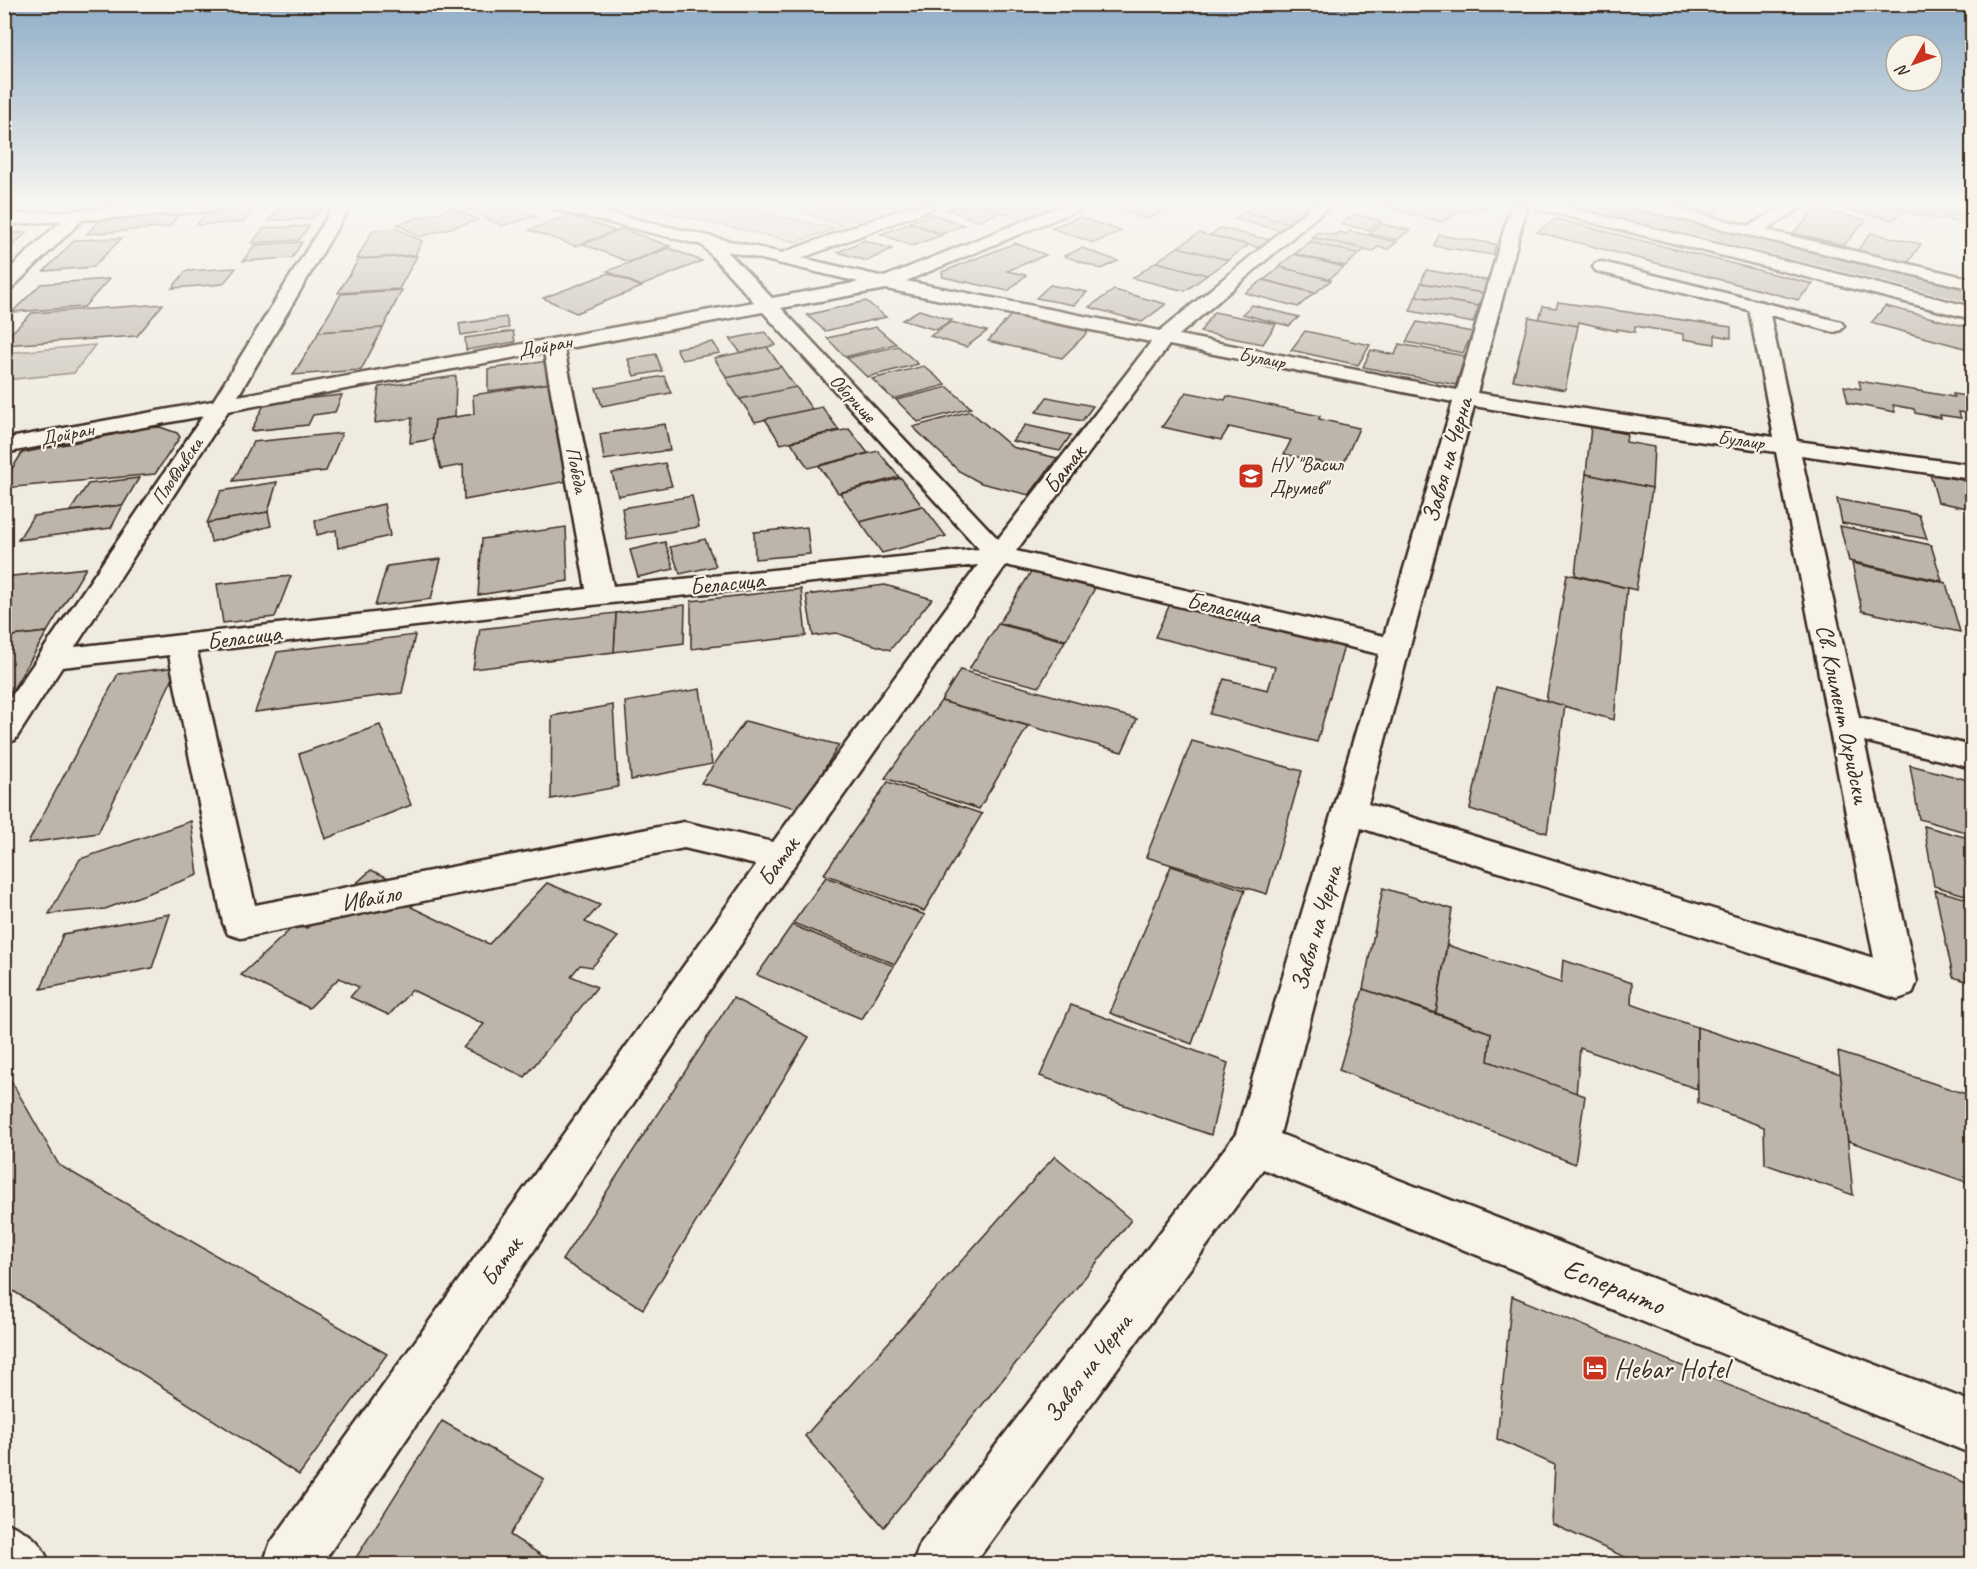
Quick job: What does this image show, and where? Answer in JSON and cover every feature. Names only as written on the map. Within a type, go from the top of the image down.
[{"type":"street","name":"Пловдивска","points":[[4,732],[222,404],[298,279]]},
{"type":"street","name":"Оборище","points":[[744,279],[999,555]]},
{"type":"street","name":"Булаир","points":[[871,279],[1465,398],[1788,447],[1972,472]]},
{"type":"street","name":"Дойран","points":[[4,446],[886,283],[895,279]]},
{"type":"street","name":"Батак","points":[[296,1556],[781,857],[999,555],[1164,338],[1234,279]]},
{"type":"street","name":"Завоя на Черна","points":[[940,1564],[1255,1145],[1498,279]]},
{"type":"street","points":[[1650,279],[1834,326]]},
{"type":"street","points":[[1837,279],[1972,313]]},
{"type":"street","points":[[1952,279],[1972,284]]},
{"type":"street","name":"Св. Климент Охридски","points":[[1348,811],[1898,982],[1758,307]]},
{"type":"street","name":"Победа","points":[[553,344],[600,596]]},
{"type":"street","name":"Беласица","points":[[52,659],[600,596],[999,555],[1394,648]]},
{"type":"street","name":"Ивайло","points":[[181,644],[242,923],[684,836],[781,857]]},
{"type":"street","points":[[1846,726],[1972,757]]},
{"type":"street","name":"Есперанто","points":[[1255,1145],[1972,1428]]},
{"type":"street","points":[[4,1549],[22,1564]]},
{"type":"shaded area","points":[[95,345],[74,373],[5,380],[5,353]]},
{"type":"building","points":[[109,279],[84,307],[12,312],[41,284]]},
{"type":"building","points":[[179,279],[227,279],[223,284],[172,288]]},
{"type":"building","points":[[347,279],[404,279],[399,289],[338,293]]},
{"type":"building","points":[[593,279],[624,279],[642,287],[576,313],[543,298]]},
{"type":"building","points":[[626,279],[658,279],[641,286]]},
{"type":"building","points":[[953,279],[1021,279],[1008,291]]},
{"type":"building","points":[[1138,279],[1201,279],[1185,291]]},
{"type":"building","points":[[1328,279],[1331,280],[1315,293],[1264,280]]},
{"type":"building","points":[[1422,279],[1487,280],[1483,293],[1421,283]]},
{"type":"building","points":[[1718,279],[1794,279],[1813,284],[1798,300]]},
{"type":"building","points":[[1263,280],[1314,293],[1298,307],[1245,293]]},
{"type":"building","points":[[1421,283],[1483,293],[1479,306],[1416,296]]},
{"type":"building","points":[[1050,285],[1087,292],[1074,305],[1036,298]]},
{"type":"building","points":[[402,290],[383,328],[318,332],[341,294]]},
{"type":"building","points":[[1114,290],[1166,304],[1142,322],[1089,307]]},
{"type":"building","points":[[1416,296],[1479,306],[1473,323],[1410,311]]},
{"type":"building","points":[[866,301],[886,317],[825,331],[807,315]]},
{"type":"building","points":[[1558,302],[1731,327],[1731,338],[1715,335],[1715,344],[1683,339],[1683,334],[1635,326],[1635,332],[1617,329],[1617,331],[1579,322],[1578,326],[1539,320],[1543,306],[1556,308]]},
{"type":"building","points":[[163,304],[137,336],[4,345],[4,340],[32,313]]},
{"type":"building","points":[[1252,305],[1299,317],[1289,326],[1242,314]]},
{"type":"building","points":[[1885,306],[1972,328],[1972,350],[1871,323]]},
{"type":"building","points":[[919,310],[952,320],[936,330],[902,320]]},
{"type":"building","points":[[1214,312],[1276,324],[1263,344],[1200,332]]},
{"type":"building","points":[[1011,315],[1089,331],[1062,358],[988,341]]},
{"type":"building","points":[[506,317],[509,328],[461,335],[459,324]]},
{"type":"building","points":[[1529,317],[1578,326],[1565,390],[1513,380]]},
{"type":"building","points":[[951,322],[987,331],[966,347],[930,336]]},
{"type":"building","points":[[1417,322],[1473,332],[1463,353],[1406,342]]},
{"type":"building","points":[[876,327],[896,344],[845,357],[827,338]]},
{"type":"building","points":[[383,328],[361,370],[293,375],[319,332]]},
{"type":"building","points":[[513,331],[515,342],[466,350],[465,338]]},
{"type":"building","points":[[1305,331],[1370,345],[1358,365],[1291,350]]},
{"type":"building","points":[[765,332],[776,345],[741,353],[730,339]]},
{"type":"building","points":[[713,342],[720,353],[682,360],[676,348]]},
{"type":"building","points":[[1399,344],[1465,356],[1456,385],[1363,367],[1371,350],[1395,355]]},
{"type":"building","points":[[898,346],[918,364],[867,377],[847,358]]},
{"type":"building","points":[[767,347],[781,367],[727,378],[714,358]]},
{"type":"building","points":[[656,354],[662,371],[634,376],[628,359]]},
{"type":"building","points":[[549,361],[551,383],[488,391],[488,369]]},
{"type":"building","points":[[924,366],[946,385],[893,399],[872,379]]},
{"type":"building","points":[[781,367],[796,388],[740,400],[726,378]]},
{"type":"building","points":[[456,376],[455,417],[435,420],[433,439],[410,443],[412,418],[375,423],[379,387]]},
{"type":"building","points":[[664,376],[671,393],[602,406],[596,388]]},
{"type":"building","points":[[1859,381],[1954,397],[1953,394],[1972,397],[1972,414],[1959,412],[1961,418],[1940,415],[1941,418],[1915,413],[1914,409],[1893,405],[1895,412],[1848,403],[1844,386],[1861,389]]},
{"type":"building","points":[[551,383],[568,481],[464,500],[463,465],[441,469],[433,439],[435,420],[474,414],[473,395]]},
{"type":"building","points":[[796,387],[812,409],[755,422],[740,399]]},
{"type":"building","points":[[948,387],[971,408],[918,422],[896,400]]},
{"type":"building","points":[[1186,392],[1225,400],[1227,396],[1320,416],[1319,419],[1359,428],[1342,467],[1284,454],[1291,440],[1229,427],[1221,440],[1162,427]]},
{"type":"building","points":[[342,395],[335,412],[313,415],[308,425],[251,431],[265,403]]},
{"type":"building","points":[[1047,397],[1093,406],[1082,421],[1036,412]]},
{"type":"building","points":[[822,407],[839,430],[781,444],[765,419]]},
{"type":"building","points":[[970,411],[1012,447],[1057,458],[1029,495],[981,483],[959,471],[913,427]]},
{"type":"building","points":[[665,424],[670,450],[604,460],[600,434]]},
{"type":"building","points":[[1025,425],[1071,435],[1060,451],[1012,441]]},
{"type":"building","points":[[160,427],[177,433],[180,437],[155,474],[4,488],[4,481],[22,453]]},
{"type":"building","points":[[1591,427],[1627,434],[1626,442],[1654,447],[1652,488],[1586,474]]},
{"type":"building","points":[[849,429],[868,453],[808,468],[791,442]]},
{"type":"building","points":[[342,433],[326,471],[233,481],[253,442]]},
{"type":"building","points":[[878,451],[899,477],[838,493],[819,466]]},
{"type":"building","points":[[665,463],[672,486],[618,496],[612,473]]},
{"type":"building","points":[[1586,474],[1652,488],[1636,590],[1575,575]]},
{"type":"building","points":[[1930,474],[1972,482],[1972,509],[1938,502]]},
{"type":"building","points":[[139,478],[123,505],[70,511],[88,484]]},
{"type":"building","points":[[901,478],[922,506],[860,522],[840,493]]},
{"type":"building","points":[[277,482],[268,512],[207,523],[221,491]]},
{"type":"building","points":[[692,496],[699,527],[627,539],[622,508]]},
{"type":"building","points":[[1837,499],[1919,515],[1927,539],[1842,523]]},
{"type":"building","points":[[384,504],[390,536],[338,548],[336,530],[317,535],[315,520]]},
{"type":"building","points":[[123,505],[111,528],[18,540],[33,516]]},
{"type":"building","points":[[923,506],[946,536],[882,553],[860,522]]},
{"type":"building","points":[[268,512],[271,526],[211,542],[207,523]]},
{"type":"building","points":[[1840,526],[1931,545],[1942,581],[1849,561]]},
{"type":"building","points":[[566,527],[568,581],[478,595],[482,539]]},
{"type":"building","points":[[807,527],[810,554],[755,559],[754,532]]},
{"type":"building","points":[[705,539],[716,566],[680,574],[670,547]]},
{"type":"building","points":[[665,542],[674,569],[638,577],[630,550]]},
{"type":"building","points":[[441,559],[431,599],[375,606],[387,566]]},
{"type":"building","points":[[1852,563],[1946,583],[1960,632],[1862,611]]},
{"type":"building","points":[[86,568],[47,632],[4,637],[4,577]]},
{"type":"building","points":[[1031,572],[1095,588],[1066,640],[999,623]]},
{"type":"building","points":[[1567,574],[1627,588],[1614,720],[1546,701]]},
{"type":"building","points":[[291,576],[275,617],[223,623],[217,584]]},
{"type":"building","points":[[885,585],[932,599],[890,650],[836,633],[813,636],[806,595]]},
{"type":"building","points":[[801,589],[806,636],[691,649],[691,601]]},
{"type":"building","points":[[1170,604],[1344,646],[1317,742],[1210,714],[1224,679],[1268,690],[1275,667],[1155,637]]},
{"type":"building","points":[[685,605],[684,643],[614,652],[616,613]]},
{"type":"building","points":[[616,613],[614,652],[473,669],[480,629]]},
{"type":"building","points":[[998,624],[1065,641],[1039,687],[969,669]]},
{"type":"building","points":[[47,632],[12,691],[4,692],[4,637]]},
{"type":"building","points":[[415,635],[402,693],[255,712],[277,652]]},
{"type":"building","points":[[178,667],[98,833],[28,843],[118,674]]},
{"type":"building","points":[[960,670],[1137,719],[1122,752],[941,701]]},
{"type":"building","points":[[1496,687],[1565,706],[1547,833],[1470,809]]},
{"type":"building","points":[[700,689],[712,764],[631,780],[625,702]]},
{"type":"building","points":[[941,701],[1028,726],[979,809],[885,778]]},
{"type":"building","points":[[613,705],[618,787],[551,799],[552,716]]},
{"type":"building","points":[[745,721],[839,745],[800,809],[701,783]]},
{"type":"building","points":[[380,725],[411,805],[325,839],[299,754]]},
{"type":"building","points":[[1192,741],[1302,771],[1267,894],[1146,857]]},
{"type":"building","points":[[1910,765],[1972,781],[1972,834],[1919,819]]},
{"type":"building","points":[[888,782],[982,814],[924,911],[824,874]]},
{"type":"building","points":[[191,821],[198,875],[105,909],[49,914],[80,859]]},
{"type":"building","points":[[1924,826],[1972,839],[1972,897],[1934,886]]},
{"type":"building","points":[[1171,866],[1245,890],[1192,1044],[1110,1013]]},
{"type":"building","points":[[371,870],[424,894],[411,907],[489,944],[547,883],[600,905],[585,922],[618,937],[592,967],[580,965],[571,976],[597,987],[525,1077],[463,1048],[484,1024],[412,990],[389,1015],[350,997],[359,987],[339,978],[309,1008],[241,975],[293,927],[307,928]]},
{"type":"building","points":[[826,877],[925,915],[895,964],[793,923]]},
{"type":"building","points":[[1383,888],[1452,909],[1436,1013],[1363,989]]},
{"type":"building","points":[[1935,890],[1972,900],[1972,983],[1953,977]]},
{"type":"building","points":[[170,914],[152,968],[41,989],[63,934]]},
{"type":"building","points":[[792,925],[894,966],[862,1019],[757,975]]},
{"type":"building","points":[[1447,945],[1561,983],[1563,960],[1632,983],[1631,1004],[1697,1027],[1697,1089],[1580,1048],[1576,1095],[1488,1061],[1491,1033],[1436,1013]]},
{"type":"building","points":[[1363,989],[1491,1033],[1488,1061],[1585,1096],[1575,1164],[1339,1070]]},
{"type":"building","points":[[733,998],[809,1037],[643,1309],[562,1260]]},
{"type":"building","points":[[1071,1005],[1228,1063],[1211,1135],[1040,1076]]},
{"type":"building","points":[[1697,1027],[1841,1074],[1853,1195],[1765,1164],[1764,1127],[1698,1103]]},
{"type":"building","points":[[1838,1052],[1972,1096],[1972,1184],[1848,1141]]},
{"type":"building","points":[[4,1068],[59,1165],[387,1354],[299,1475],[4,1285]]},
{"type":"building","points":[[1055,1156],[1131,1220],[884,1527],[805,1436]]},
{"type":"building","name":"Hebar Hotel","points":[[1512,1296],[1966,1483],[1972,1529],[1972,1564],[1640,1564],[1552,1524],[1555,1465],[1497,1439]]},
{"type":"building","points":[[442,1421],[544,1479],[510,1535],[555,1564],[352,1564]]},
{"type":"waterway","points":[[1907,279],[1972,295]]},
{"type":"place","name":"НУ \"Васил Друмев\"","points":[[1251,476]]},
{"type":"place","name":"Hebar Hotel","points":[[1595,1368]]}]
